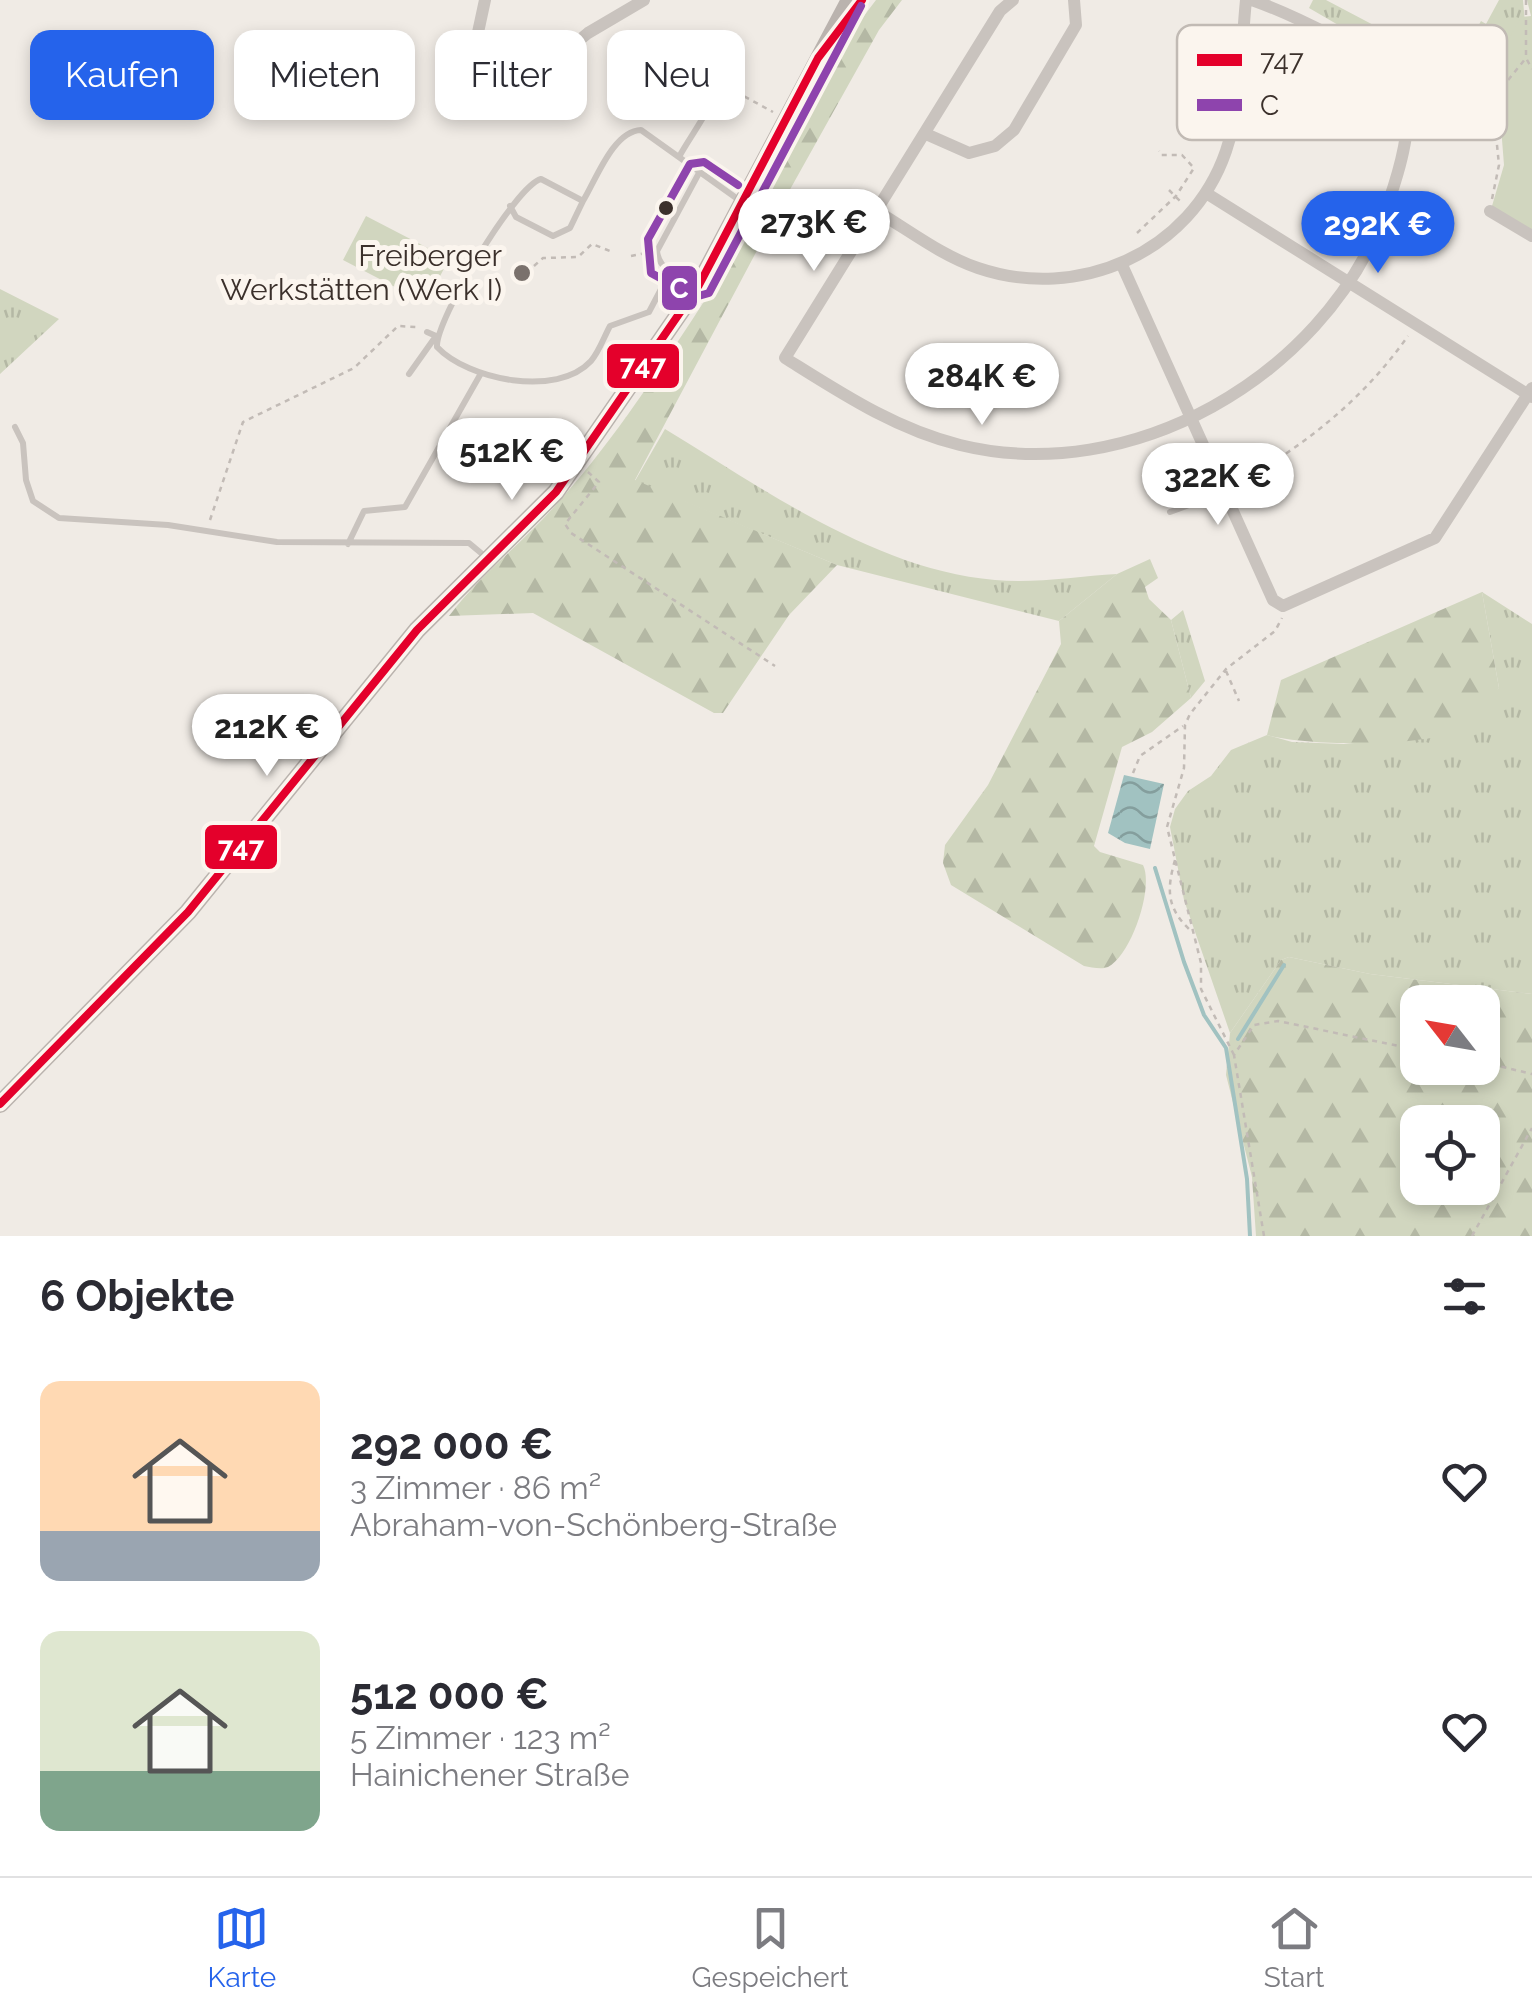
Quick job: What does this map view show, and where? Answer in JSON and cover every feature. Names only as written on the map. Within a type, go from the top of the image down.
[{"type":"main road","points":[[0,1104],[188,912],[255,834],[370,682],[556,492],[699,285],[740,201],[850,0]]},
{"type":"main road","points":[[824,48],[862,0]]},
{"type":"street","points":[[485,0],[469,74],[479,86],[536,76],[588,33],[644,0]]},
{"type":"street","points":[[1013,0],[1000,11],[785,358],[887,419],[934,438],[990,450],[1039,453],[1102,446],[1191,417],[1228,399],[1290,354],[1352,284],[1390,197],[1402,140]]},
{"type":"street","points":[[926,134],[970,153],[995,146],[1014,130],[1076,24],[1074,0]]},
{"type":"street","points":[[1246,25],[1249,0],[1308,25]]},
{"type":"street","points":[[878,212],[954,258],[1000,274],[1059,279],[1122,265],[1168,235],[1206,193],[1227,140]]},
{"type":"street","points":[[1122,265],[1273,600],[1283,606],[1435,538],[1531,393],[1206,193]]},
{"type":"street","points":[[1490,211],[1532,236]]},
{"type":"lane","points":[[679,157],[699,120]]},
{"type":"lane","points":[[510,206],[516,216],[553,236],[570,228],[619,141],[630,131],[641,130],[740,201]]},
{"type":"lane","points":[[699,285],[670,272],[660,264],[656,251],[700,173]]},
{"type":"lane","points":[[409,374],[436,336],[510,206],[532,182],[541,179],[583,201]]},
{"type":"lane","points":[[436,336],[437,348],[446,357],[480,375],[510,381],[576,371],[590,362],[610,326],[649,312],[670,272]]},
{"type":"lane","points":[[427,332],[436,336]]},
{"type":"lane","points":[[348,544],[364,511],[405,507],[480,375]]},
{"type":"lane","points":[[15,427],[23,443],[26,480],[33,500],[44,511],[78,521],[137,521],[207,534],[348,544],[469,542],[488,559]]},
{"type":"lane","points":[[1170,512],[1225,491]]},
{"type":"path","points":[[1526,0],[1526,58],[1532,69]]},
{"type":"path","points":[[1507,81],[1526,58]]},
{"type":"path","points":[[745,96],[774,113]]},
{"type":"path","points":[[767,126],[779,102]]},
{"type":"path","points":[[1490,211],[1500,164],[1497,140]]},
{"type":"path","points":[[1137,234],[1176,196],[1191,174],[1192,162],[1182,155],[1161,155],[1159,151]]},
{"type":"path","points":[[1170,190],[1182,203]]},
{"type":"path","points":[[534,266],[542,258],[578,257],[592,244],[610,250]]},
{"type":"path","points":[[631,256],[656,251]]},
{"type":"path","points":[[207,534],[221,478],[244,422],[354,368],[398,326],[411,325],[427,332]]},
{"type":"path","points":[[1225,491],[1313,437],[1380,374],[1408,336]]},
{"type":"path","points":[[579,462],[599,482],[565,524],[572,533],[776,666]]},
{"type":"path","points":[[1133,773],[1140,756],[1185,726],[1226,670],[1275,631],[1283,606]]},
{"type":"path","points":[[1226,670],[1239,701]]},
{"type":"path","points":[[1185,726],[1184,768],[1168,827],[1200,963],[1202,989],[1234,1055],[1264,1236]]},
{"type":"path","points":[[1175,858],[1166,889],[1170,903],[1190,929]]},
{"type":"path","points":[[1234,1055],[1254,1024],[1278,1021],[1400,1046]]},
{"type":"path","points":[[1500,1066],[1532,1074]]},
{"type":"path","points":[[1472,1236],[1532,1128]]},
{"type":"green space","points":[[876,0],[902,0],[879,30],[778,211],[635,480],[837,565],[789,615],[723,713],[714,713],[533,613],[449,616],[573,485],[645,390],[718,278],[825,76]]},
{"type":"green space","points":[[1313,0],[1326,0],[1373,25],[1338,25],[1309,8]]},
{"type":"green space","points":[[1499,0],[1523,0],[1526,35],[1507,77],[1507,25],[1479,25],[1481,21],[1486,24]]},
{"type":"green space","points":[[1527,0],[1532,0],[1532,232],[1492,206],[1504,165],[1502,140],[1507,140],[1507,43],[1521,17],[1531,16]]},
{"type":"green space","points":[[366,216],[449,259],[426,303],[343,260]]},
{"type":"green space","points":[[0,289],[59,319],[0,374]]},
{"type":"green space","points":[[665,429],[822,523],[907,561],[951,573],[1010,581],[1117,574],[1059,621],[837,565],[635,481]]},
{"type":"green space","points":[[1150,559],[1158,578],[1145,587],[1149,599],[1171,620],[1191,698],[1152,732],[1122,747],[1094,846],[1100,852],[1143,865],[1146,888],[1139,919],[1125,949],[1108,967],[1096,968],[1084,966],[951,885],[943,863],[945,845],[988,785],[1061,644],[1059,621],[1117,574]]},
{"type":"green space","points":[[1482,592],[1532,624],[1532,994],[1500,990],[1500,985],[1459,985],[1370,974],[1289,957],[1281,960],[1230,1033],[1184,900],[1170,827],[1175,809],[1188,791],[1211,776],[1231,750],[1267,735],[1292,742],[1344,744],[1447,734],[1499,688]]},
{"type":"green space","points":[[1482,592],[1499,688],[1471,726],[1401,742],[1312,742],[1267,735],[1281,680]]},
{"type":"green space","points":[[1183,610],[1205,681],[1191,698],[1171,620]]},
{"type":"green space","points":[[1289,957],[1370,974],[1459,985],[1400,985],[1400,1085],[1500,1085],[1500,990],[1532,994],[1532,1236],[1256,1236],[1252,1177],[1226,1075],[1230,1033],[1281,960]]},
{"type":"water","points":[[1124,775],[1164,784],[1150,849],[1125,843],[1108,833]]},
{"type":"waterway","points":[[1155,868],[1204,1015],[1226,1048],[1247,1179],[1250,1236]]},
{"type":"waterway","points":[[1238,1039],[1284,965]]},
{"type":"transit line","name":"747","points":[[0,1104],[188,912],[417,630],[556,492],[699,285],[818,58],[862,0]]},
{"type":"transit line","name":"C","points":[[738,185],[704,162],[690,164],[648,239],[651,273],[695,297],[709,293],[861,6]]},
{"type":"place","name":"Freiberger Werkstätten (Werk I)","points":[[522,273]]}]
